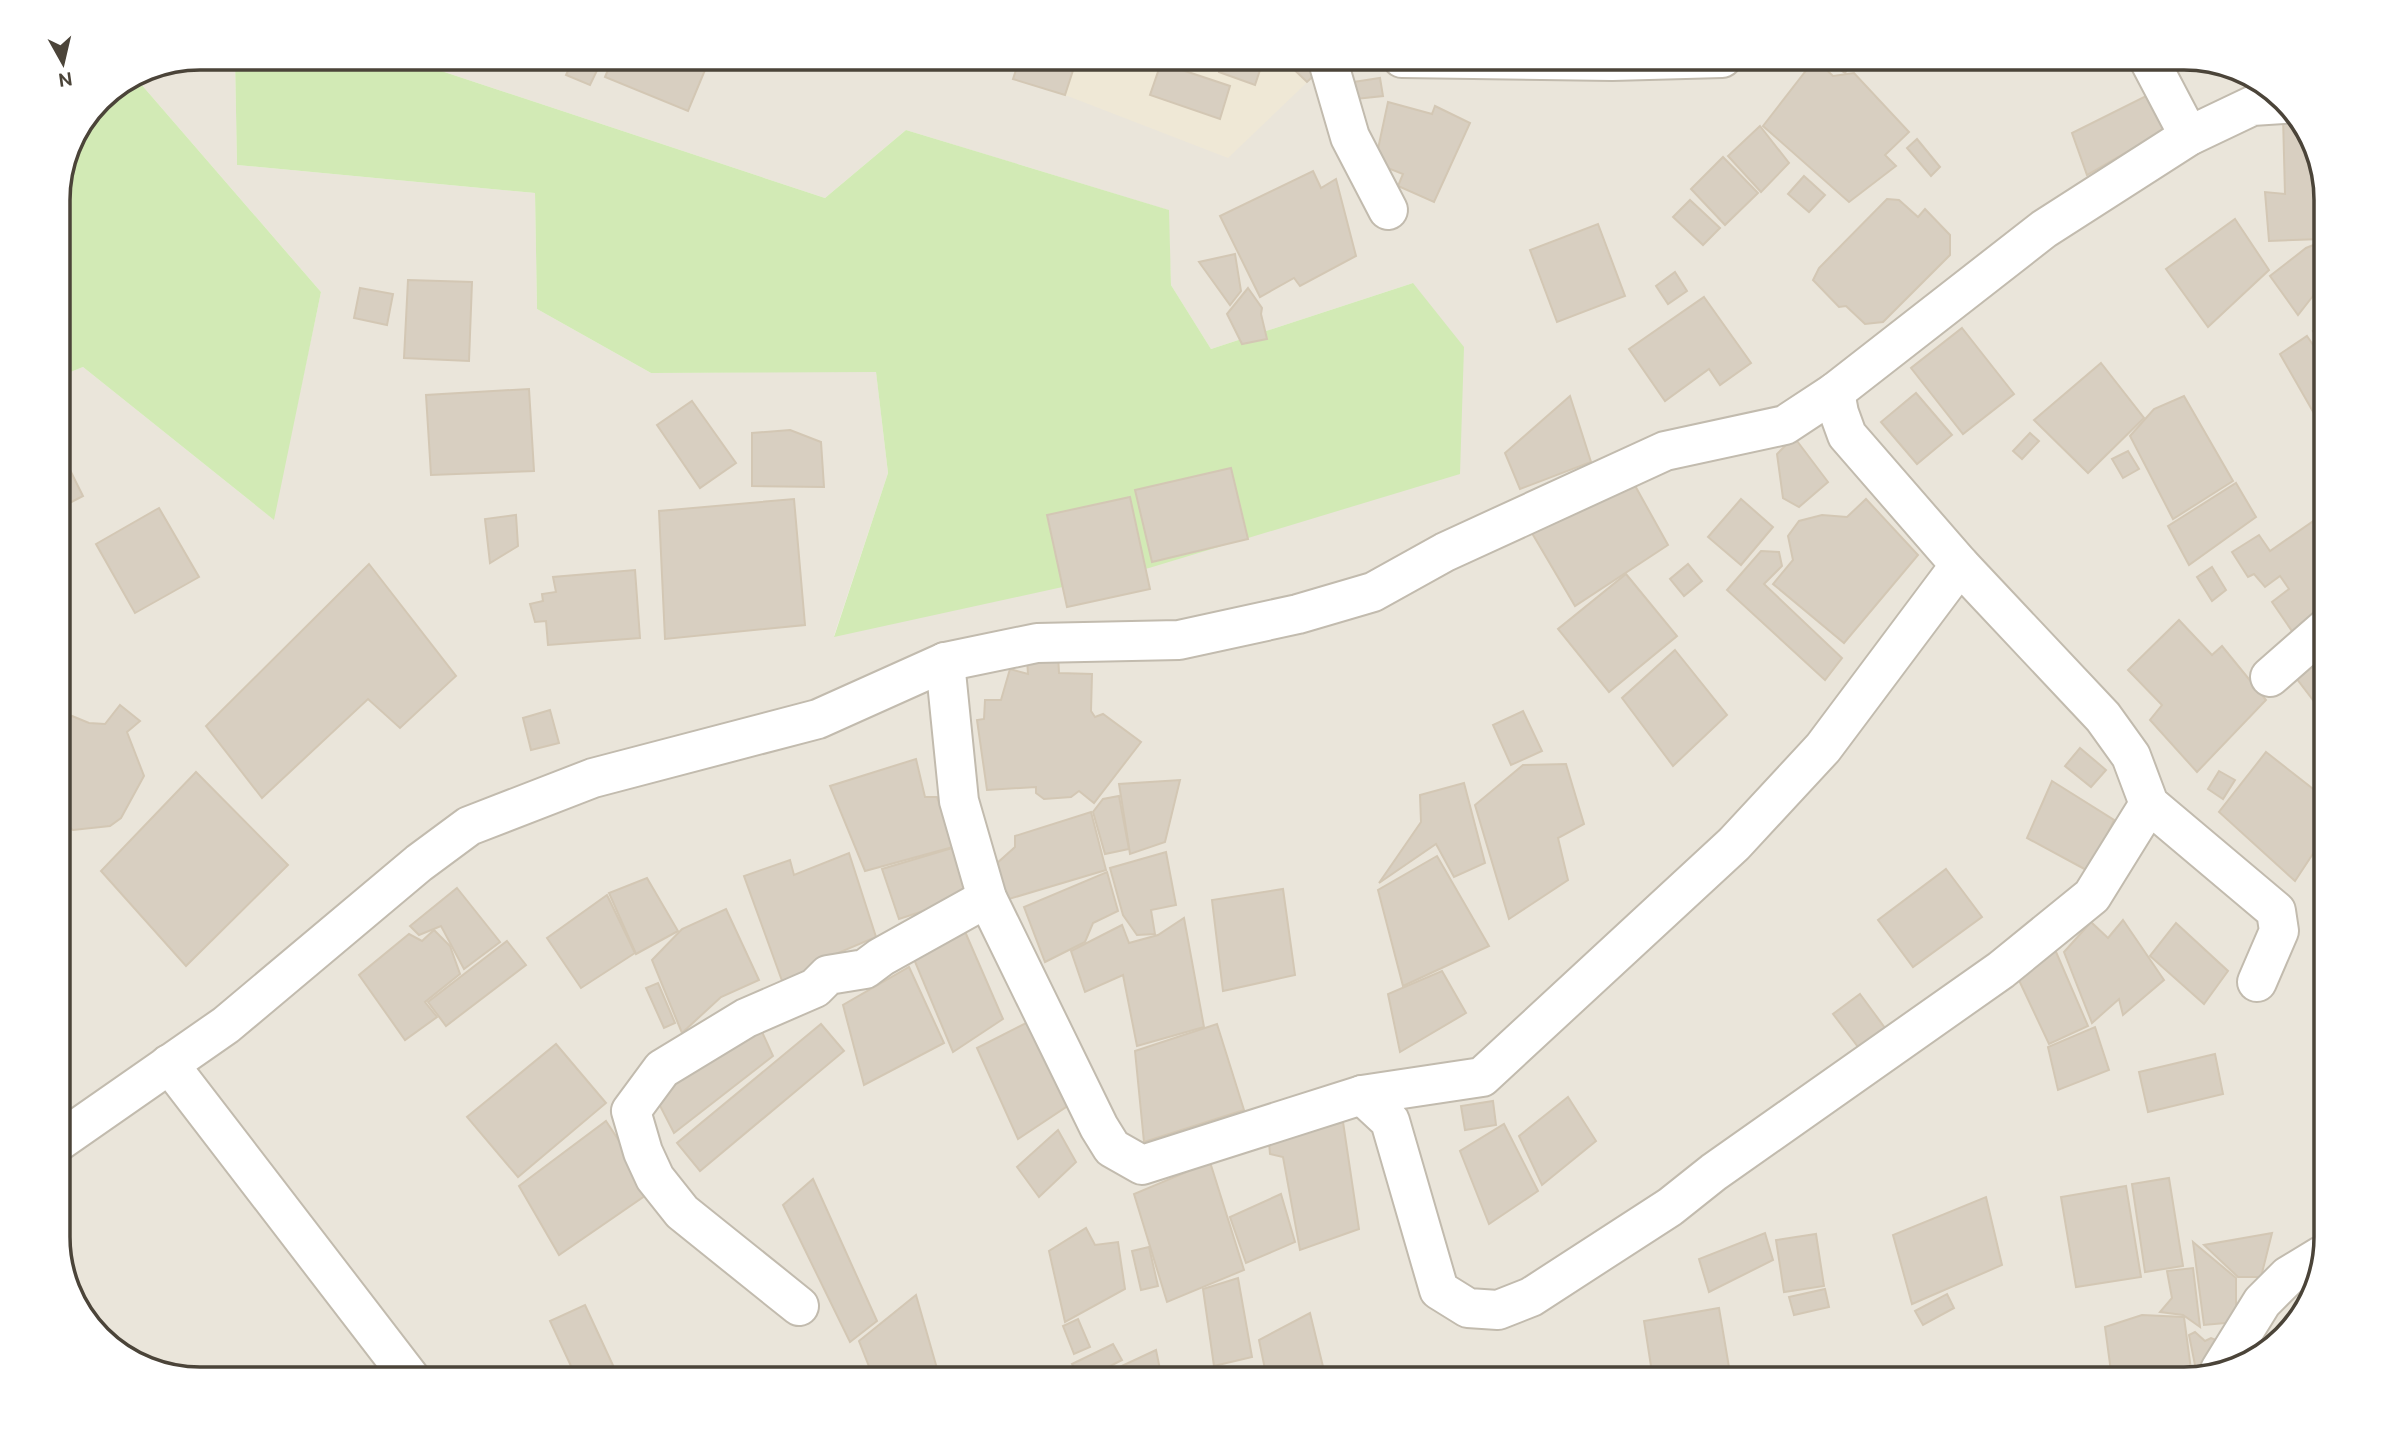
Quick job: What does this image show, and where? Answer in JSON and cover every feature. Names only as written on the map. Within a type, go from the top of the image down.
[{"type":"street","points":[[1330,70],[1350,137],[1388,210]]},
{"type":"street","points":[[2154,70],[2189,136]]},
{"type":"street","points":[[70,1134],[226,1025],[419,863],[470,826],[593,778],[818,719],[946,662],[1037,643],[1179,640],[1298,614],[1373,593],[1445,552],[1665,450],[1785,425],[1835,391],[2044,229],[2189,136],[2252,106],[2272,105]]},
{"type":"street","points":[[1835,391],[1847,435],[1960,565],[2103,717],[2131,756],[2149,804],[2276,911],[2279,931],[2257,982]]},
{"type":"street","points":[[946,662],[959,801],[987,898],[1099,1127],[1112,1149],[1142,1165],[1362,1095],[1482,1077],[1734,844],[1823,748],[1960,565]]},
{"type":"street","points":[[2270,677],[2314,638]]},
{"type":"street","points":[[1362,1095],[1390,1121],[1439,1290],[1468,1308],[1498,1310],[1531,1297],[1670,1207],[1714,1172],[2001,970],[2092,896],[2149,804]]},
{"type":"street","points":[[799,1306],[682,1212],[655,1178],[643,1152],[631,1111],[662,1069],[746,1018],[815,988],[828,975],[865,969],[881,957],[987,898]]},
{"type":"street","points":[[169,1064],[402,1367]]},
{"type":"street","points":[[2226,1360],[2262,1302],[2288,1276],[2312,1262]]},
{"type":"shaded area","points":[[235,70],[237,165],[535,193],[537,309],[651,373],[876,371],[888,473],[834,636],[1413,283],[1211,349],[1171,285],[1168,210],[906,130],[825,198],[438,70],[2184,70],[2218,74],[2249,87],[2276,108],[2297,135],[2310,166],[2314,191],[2314,1237],[2310,1271],[2297,1302],[2276,1329],[2249,1350],[2218,1363],[2184,1367],[200,1367],[166,1363],[135,1350],[102,1323],[83,1295],[72,1263],[70,1246],[70,372],[83,367],[273,519],[321,292],[141,84],[174,72]]},
{"type":"shaded area","points":[[1016,70],[1320,70],[1228,158],[1065,95],[1013,79]]},
{"type":"green space","points":[[235,70],[438,70],[825,198],[906,130],[1169,210],[1171,285],[1211,349],[1413,283],[1464,347],[1460,474],[1149,568],[834,637],[888,473],[876,372],[651,373],[537,309],[535,193],[237,165]]},
{"type":"green space","points":[[141,84],[321,292],[274,520],[83,367],[70,372],[70,191],[74,166],[87,135],[102,114],[114,102]]},
{"type":"building","points":[[568,70],[597,70],[590,85],[566,75]]},
{"type":"building","points":[[608,70],[705,70],[688,111],[605,77]]},
{"type":"building","points":[[1016,70],[1073,70],[1065,95],[1013,79]]},
{"type":"building","points":[[1159,70],[1182,70],[1230,86],[1220,119],[1150,95]]},
{"type":"building","points":[[1219,70],[1260,70],[1255,85]]},
{"type":"building","points":[[1294,70],[1320,70],[1307,82]]},
{"type":"building","points":[[1806,70],[1827,70],[1833,76],[1854,73],[1909,132],[1885,155],[1896,166],[1849,202],[1763,126]]},
{"type":"building","points":[[1380,78],[1383,96],[1356,99],[1353,82]]},
{"type":"building","points":[[2152,93],[2168,128],[2087,175],[2072,133]]},
{"type":"building","points":[[1388,102],[1432,114],[1435,106],[1470,123],[1434,202],[1398,186],[1403,174],[1375,163]]},
{"type":"building","points":[[2283,116],[2297,135],[2310,166],[2314,191],[2314,239],[2269,241],[2265,192],[2285,194]]},
{"type":"building","points":[[1760,126],[1789,163],[1761,192],[1728,156]]},
{"type":"building","points":[[1917,139],[1940,167],[1931,176],[1907,148]]},
{"type":"building","points":[[1723,157],[1758,193],[1725,225],[1691,189]]},
{"type":"building","points":[[1313,171],[1321,188],[1336,179],[1356,256],[1300,286],[1294,278],[1260,297],[1220,216]]},
{"type":"building","points":[[1804,176],[1825,195],[1809,212],[1788,194]]},
{"type":"building","points":[[1887,199],[1899,200],[1918,217],[1925,209],[1950,235],[1950,255],[1883,322],[1865,324],[1846,306],[1839,307],[1813,280],[1819,268]]},
{"type":"building","points":[[1690,200],[1720,228],[1703,245],[1673,217]]},
{"type":"building","points":[[2235,219],[2269,270],[2208,327],[2166,269]]},
{"type":"building","points":[[1598,224],[1625,296],[1557,322],[1530,250]]},
{"type":"building","points":[[2314,245],[2314,295],[2298,315],[2270,276]]},
{"type":"building","points":[[1235,254],[1241,291],[1230,305],[1199,262]]},
{"type":"building","points":[[1675,272],[1687,291],[1668,304],[1656,286]]},
{"type":"building","points":[[408,280],[472,282],[469,361],[404,358]]},
{"type":"building","points":[[360,288],[393,294],[387,325],[354,318]]},
{"type":"building","points":[[1248,288],[1262,308],[1267,339],[1242,344],[1227,314]]},
{"type":"building","points":[[1704,297],[1751,363],[1720,385],[1709,369],[1665,401],[1629,349]]},
{"type":"building","points":[[1962,328],[2014,394],[1963,434],[1911,368]]},
{"type":"building","points":[[2307,336],[2314,346],[2314,413],[2280,354]]},
{"type":"building","points":[[2101,363],[2144,418],[2088,473],[2034,420]]},
{"type":"building","points":[[529,389],[534,471],[431,475],[426,395]]},
{"type":"building","points":[[1916,393],[1952,435],[1917,464],[1881,422]]},
{"type":"building","points":[[1570,396],[1591,462],[1520,489],[1505,453]]},
{"type":"building","points":[[2184,396],[2233,481],[2173,519],[2130,436],[2154,409]]},
{"type":"building","points":[[692,401],[736,463],[700,488],[657,425]]},
{"type":"building","points":[[790,430],[821,442],[824,487],[752,486],[752,433]]},
{"type":"building","points":[[2030,433],[2039,441],[2022,459],[2013,451]]},
{"type":"building","points":[[1794,437],[1828,482],[1799,507],[1783,498],[1777,454]]},
{"type":"building","points":[[2128,451],[2139,469],[2123,478],[2112,459]]},
{"type":"building","points":[[1231,468],[1248,539],[1152,562],[1135,490]]},
{"type":"building","points":[[70,470],[83,496],[70,503]]},
{"type":"building","points":[[1633,482],[1668,545],[1575,606],[1526,523]]},
{"type":"building","points":[[2236,483],[2256,517],[2189,565],[2168,526]]},
{"type":"building","points":[[1130,497],[1150,589],[1067,607],[1047,515]]},
{"type":"building","points":[[794,499],[805,625],[665,639],[659,511]]},
{"type":"building","points":[[1741,499],[1773,527],[1741,565],[1708,537]]},
{"type":"building","points":[[1866,499],[1918,555],[1844,643],[1773,584],[1793,560],[1788,536],[1799,521],[1822,515],[1847,517]]},
{"type":"building","points":[[159,508],[199,577],[135,613],[96,544]]},
{"type":"building","points":[[516,515],[518,546],[490,563],[485,519]]},
{"type":"building","points":[[2314,521],[2314,620],[2294,634],[2272,602],[2289,589],[2280,576],[2265,587],[2254,574],[2248,577],[2232,552],[2259,535],[2270,551]]},
{"type":"building","points":[[1761,551],[1779,552],[1782,566],[1764,584],[1842,658],[1825,680],[1727,590]]},
{"type":"building","points":[[369,564],[456,676],[400,728],[368,699],[262,798],[206,726]]},
{"type":"building","points":[[1688,564],[1702,581],[1684,596],[1670,579]]},
{"type":"building","points":[[2212,567],[2226,590],[2212,601],[2197,577]]},
{"type":"building","points":[[635,570],[640,638],[548,645],[546,621],[535,622],[530,604],[543,601],[542,594],[556,592],[553,577]]},
{"type":"building","points":[[1626,574],[1677,636],[1609,692],[1558,629]]},
{"type":"building","points":[[2179,620],[2212,655],[2222,646],[2266,700],[2197,772],[2150,720],[2162,705],[2128,670]]},
{"type":"building","points":[[1675,650],[1727,715],[1673,766],[1622,698]]},
{"type":"building","points":[[2314,653],[2314,701],[2290,670]]},
{"type":"building","points":[[1058,654],[1059,673],[1092,674],[1091,711],[1095,717],[1103,714],[1141,742],[1094,803],[1079,791],[1071,797],[1044,799],[1036,793],[1036,787],[987,790],[977,720],[984,719],[985,700],[1001,700],[1010,669],[1028,674],[1027,659]]},
{"type":"building","points":[[120,705],[140,721],[127,732],[144,776],[121,818],[110,826],[73,830],[70,828],[70,717],[105,724]]},
{"type":"building","points":[[550,710],[559,743],[531,750],[523,718]]},
{"type":"building","points":[[1523,711],[1542,751],[1511,765],[1493,725]]},
{"type":"building","points":[[2080,748],[2106,770],[2091,787],[2065,766]]},
{"type":"building","points":[[2266,752],[2314,790],[2314,852],[2295,881],[2219,812]]},
{"type":"building","points":[[916,759],[925,797],[937,797],[953,847],[865,871],[830,786]]},
{"type":"building","points":[[1566,764],[1584,824],[1558,838],[1568,880],[1509,919],[1475,805],[1523,765]]},
{"type":"building","points":[[2219,771],[2235,780],[2223,799],[2208,789]]},
{"type":"building","points":[[196,772],[288,865],[186,966],[101,871]]},
{"type":"building","points":[[1180,780],[1165,842],[1130,854],[1119,784]]},
{"type":"building","points":[[2052,781],[2114,820],[2090,872],[2027,838]]},
{"type":"building","points":[[1464,783],[1485,863],[1454,877],[1436,844],[1379,883],[1421,822],[1420,795]]},
{"type":"building","points":[[1119,796],[1129,849],[1105,854],[1093,812],[1103,799]]},
{"type":"building","points":[[1091,812],[1106,870],[999,902],[995,865],[1015,847],[1015,836]]},
{"type":"building","points":[[959,846],[975,894],[899,919],[882,869]]},
{"type":"building","points":[[1166,852],[1176,905],[1151,910],[1155,934],[1137,935],[1123,915],[1110,868]]},
{"type":"building","points":[[849,853],[876,937],[826,958],[785,989],[744,876],[790,860],[794,875]]},
{"type":"building","points":[[1437,856],[1489,946],[1403,986],[1378,890]]},
{"type":"building","points":[[1946,869],[1982,917],[1913,967],[1878,920]]},
{"type":"building","points":[[1107,872],[1118,911],[1093,923],[1085,942],[1045,962],[1024,907]]},
{"type":"building","points":[[647,878],[678,931],[636,954],[609,893]]},
{"type":"building","points":[[457,888],[500,942],[464,969],[441,926],[419,935],[410,926]]},
{"type":"building","points":[[1283,889],[1295,975],[1223,991],[1212,900]]},
{"type":"building","points":[[607,895],[635,953],[581,988],[547,938]]},
{"type":"building","points":[[726,909],[759,980],[721,997],[682,1033],[652,960],[682,929]]},
{"type":"building","points":[[1184,918],[1204,1027],[1137,1046],[1123,975],[1085,992],[1071,951],[1122,925],[1129,943],[1158,935]]},
{"type":"building","points":[[2123,920],[2164,980],[2123,1015],[2119,999],[2092,1023],[2064,952],[2091,922],[2108,938]]},
{"type":"building","points":[[2176,923],[2228,971],[2204,1004],[2150,956]]},
{"type":"building","points":[[963,927],[1003,1019],[953,1052],[913,957]]},
{"type":"building","points":[[434,930],[450,946],[460,974],[425,1002],[437,1017],[405,1040],[359,975],[409,934],[422,941]]},
{"type":"building","points":[[507,941],[526,965],[446,1026],[428,1002]]},
{"type":"building","points":[[2053,945],[2088,1026],[2049,1044],[2016,974]]},
{"type":"building","points":[[909,967],[944,1043],[864,1085],[843,1005]]},
{"type":"building","points":[[1442,971],[1466,1013],[1400,1052],[1388,994]]},
{"type":"building","points":[[658,983],[675,1023],[664,1028],[646,988]]},
{"type":"building","points":[[1860,994],[1885,1028],[1858,1047],[1833,1014]]},
{"type":"building","points":[[1040,1016],[1075,1101],[1018,1139],[977,1048]]},
{"type":"building","points":[[757,1021],[773,1056],[674,1133],[655,1096]]},
{"type":"building","points":[[821,1024],[844,1051],[700,1171],[677,1143]]},
{"type":"building","points":[[1217,1024],[1244,1110],[1144,1142],[1135,1051]]},
{"type":"building","points":[[2095,1027],[2109,1070],[2058,1090],[2048,1047]]},
{"type":"building","points":[[556,1044],[606,1103],[518,1177],[467,1117]]},
{"type":"building","points":[[2215,1054],[2223,1094],[2148,1112],[2139,1072]]},
{"type":"building","points":[[1568,1097],[1596,1141],[1542,1185],[1519,1136]]},
{"type":"building","points":[[1493,1101],[1496,1125],[1465,1130],[1461,1106]]},
{"type":"building","points":[[606,1121],[652,1191],[559,1255],[519,1186]]},
{"type":"building","points":[[1343,1122],[1359,1229],[1300,1250],[1283,1157],[1270,1154],[1269,1143]]},
{"type":"building","points":[[1504,1124],[1538,1191],[1489,1224],[1460,1151]]},
{"type":"building","points":[[1058,1130],[1076,1162],[1039,1197],[1017,1167]]},
{"type":"building","points":[[1210,1162],[1244,1270],[1167,1302],[1134,1194]]},
{"type":"building","points":[[2169,1178],[2183,1266],[2145,1272],[2132,1184]]},
{"type":"building","points":[[813,1179],[877,1321],[850,1342],[783,1205]]},
{"type":"building","points":[[2126,1186],[2141,1277],[2076,1287],[2061,1197]]},
{"type":"building","points":[[1281,1194],[1295,1242],[1246,1263],[1230,1217]]},
{"type":"building","points":[[1986,1197],[2002,1265],[1912,1304],[1893,1235]]},
{"type":"building","points":[[1086,1228],[1095,1245],[1118,1242],[1125,1289],[1065,1322],[1049,1251]]},
{"type":"building","points":[[1765,1233],[1773,1260],[1709,1292],[1699,1259]]},
{"type":"building","points":[[2272,1233],[2261,1277],[2238,1277],[2204,1245]]},
{"type":"building","points":[[1816,1234],[1824,1286],[1784,1292],[1776,1240]]},
{"type":"building","points":[[2193,1242],[2236,1278],[2236,1322],[2204,1325]]},
{"type":"building","points":[[1149,1247],[1158,1286],[1141,1290],[1132,1251]]},
{"type":"building","points":[[2193,1268],[2200,1327],[2183,1315],[2160,1312],[2172,1298],[2167,1271]]},
{"type":"building","points":[[1238,1278],[1252,1357],[1214,1366],[1203,1289]]},
{"type":"building","points":[[1825,1289],[1829,1307],[1794,1315],[1789,1297]]},
{"type":"building","points":[[1947,1294],[1954,1308],[1923,1325],[1915,1311]]},
{"type":"building","points":[[916,1295],[937,1367],[869,1367],[859,1341]]},
{"type":"building","points":[[585,1305],[614,1367],[571,1367],[550,1321]]},
{"type":"building","points":[[1719,1308],[1729,1367],[1651,1367],[1644,1321]]},
{"type":"building","points":[[1310,1313],[1323,1367],[1265,1367],[1259,1340]]},
{"type":"building","points":[[2142,1315],[2184,1317],[2191,1367],[2110,1367],[2105,1327]]},
{"type":"building","points":[[1078,1319],[1090,1347],[1074,1354],[1063,1326]]},
{"type":"building","points":[[2195,1332],[2205,1341],[2211,1338],[2219,1341],[2210,1364],[2195,1366],[2189,1335]]},
{"type":"building","points":[[1113,1344],[1122,1360],[1108,1367],[1074,1367],[1072,1364]]},
{"type":"building","points":[[1156,1350],[1160,1367],[1120,1367]]}]
